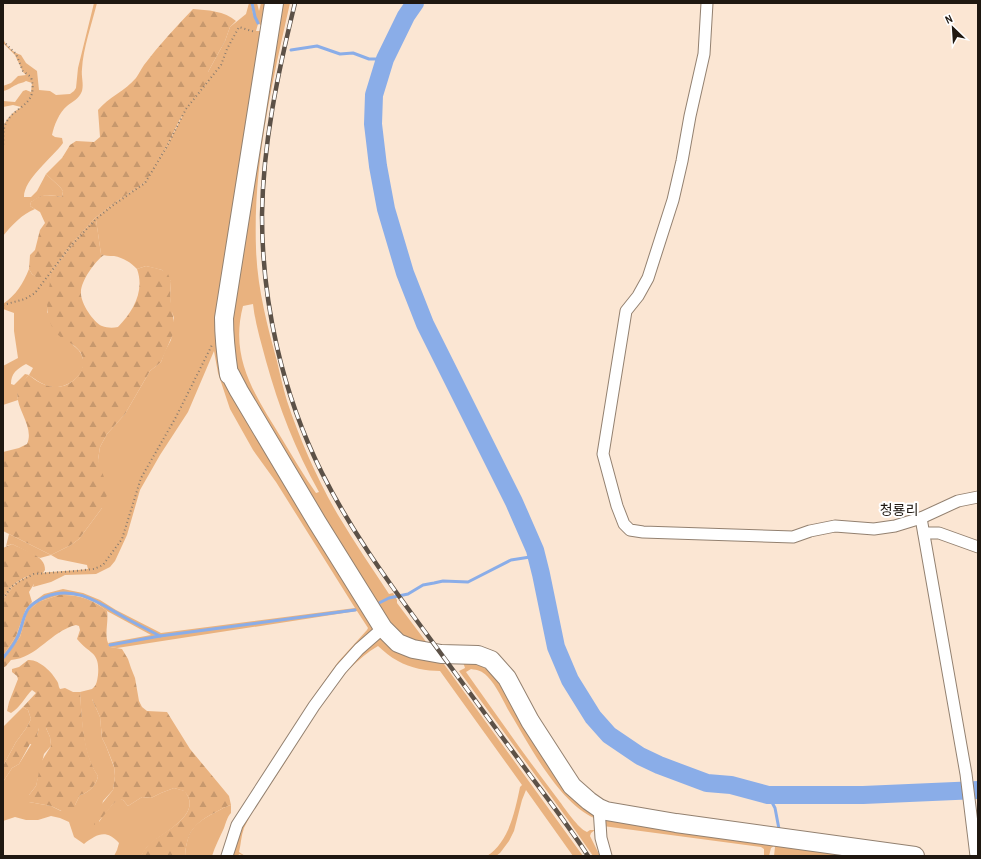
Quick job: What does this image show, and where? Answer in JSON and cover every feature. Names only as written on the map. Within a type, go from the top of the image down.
[{"type":"main road","points":[[274,3],[268,32],[224,318],[224,348],[229,375],[230,374],[242,397],[329,542],[383,628],[398,643],[413,649],[441,654],[478,656],[491,660],[506,678],[530,720],[572,786],[599,808],[606,811],[676,823],[915,856]]},
{"type":"street","points":[[707,3],[704,54],[672,200],[648,278],[638,296],[626,311],[603,454],[617,506],[624,524],[630,530],[644,532],[793,537],[810,531],[835,526],[874,528],[895,526],[921,518],[958,501],[978,498]]},
{"type":"street","points":[[921,518],[966,774],[976,856]]},
{"type":"street","points":[[924,533],[939,533],[978,547]]},
{"type":"street","points":[[228,856],[237,825],[314,706],[341,669],[359,649],[383,628]]},
{"type":"street","points":[[599,808],[601,838],[606,856]]},
{"type":"path","points":[[3,305],[25,299],[35,293],[69,248],[96,219],[144,183],[166,148],[186,109],[221,65],[227,49],[239,27],[254,32],[268,32]]},
{"type":"path","points":[[3,41],[16,54],[23,71],[31,77],[33,87],[26,104],[12,114],[6,121],[3,128],[3,148]]},
{"type":"path","points":[[3,598],[11,587],[34,574],[94,569],[103,565],[122,539],[140,478],[176,417],[214,339]]},
{"type":"green space","points":[[94,3],[97,3],[83,61],[83,86],[81,94],[67,106],[57,119],[52,135],[62,138],[63,143],[33,176],[25,190],[24,197],[31,197],[37,191],[46,174],[63,191],[62,197],[46,195],[31,202],[30,206],[35,209],[21,217],[3,236],[3,127],[10,116],[21,107],[13,105],[3,107],[3,101],[15,102],[23,91],[26,90],[31,92],[32,83],[26,81],[3,91],[3,86],[11,83],[18,76],[26,75],[15,55],[3,43],[3,39],[10,49],[21,55],[26,63],[37,71],[39,90],[50,91],[56,95],[70,94],[76,88],[78,68]]},
{"type":"green space","points":[[249,3],[251,3],[253,14],[258,24],[256,31],[263,31],[218,342],[374,629],[311,700],[338,662],[367,630],[368,628],[357,611],[117,648],[110,647],[108,643],[151,635],[107,611],[96,603],[80,596],[59,595],[38,602],[27,612],[20,637],[3,659],[3,656],[16,636],[28,606],[44,594],[63,589],[83,593],[100,600],[161,633],[355,608],[276,482],[253,450],[230,409],[218,373],[214,351],[188,412],[160,455],[140,490],[127,535],[115,561],[110,567],[96,574],[65,575],[51,582],[33,587],[34,584],[12,588],[3,600],[4,596],[11,587],[31,575],[48,572],[88,569],[87,565],[58,559],[51,555],[71,545],[79,539],[102,508],[98,460],[100,447],[107,434],[125,414],[150,371],[161,362],[171,340],[174,318],[171,309],[170,297],[171,281],[162,270],[146,266],[137,269],[129,262],[121,258],[101,254],[96,220],[70,248],[50,274],[51,284],[47,312],[65,337],[78,349],[81,354],[83,368],[71,382],[59,387],[46,385],[29,375],[20,386],[18,400],[3,405],[3,366],[18,358],[14,331],[14,313],[3,309],[3,304],[19,289],[29,269],[32,274],[43,281],[69,247],[95,218],[144,183],[166,148],[186,109],[208,81],[208,72],[225,41],[230,27],[246,14]],"holes":[[[26,364],[33,368],[29,375],[25,374],[14,385],[11,384],[11,380],[15,372]]]},
{"type":"green space","points":[[253,3],[257,3],[259,11],[261,3],[267,3],[263,27],[260,25],[254,13]]},
{"type":"green space","points":[[281,3],[290,3],[265,124],[258,186],[256,248],[258,277],[263,305],[287,401],[303,445],[316,473],[338,515],[363,555],[389,594],[393,593],[397,603],[430,647],[408,640],[390,623],[263,421],[237,369],[231,328]],"holes":[[[253,304],[266,361],[282,412],[302,460],[319,492],[316,493],[263,408],[248,377],[242,360],[240,325],[243,306]]]},
{"type":"green space","points":[[193,9],[221,13],[236,21],[230,27],[225,41],[208,72],[208,81],[180,119],[166,148],[144,183],[95,218],[69,247],[43,282],[32,274],[29,269],[30,255],[35,250],[40,230],[45,223],[40,212],[30,206],[31,202],[42,196],[49,195],[62,197],[63,191],[46,174],[62,158],[70,145],[76,141],[94,142],[100,137],[98,110],[136,78],[156,50]]},
{"type":"green space","points":[[96,219],[101,254],[104,255],[89,272],[83,282],[81,292],[85,306],[91,316],[98,324],[102,326],[110,328],[118,327],[133,308],[136,301],[140,285],[137,269],[146,266],[162,270],[168,274],[171,281],[170,297],[175,329],[161,362],[150,371],[125,414],[107,434],[100,447],[98,460],[106,483],[107,495],[102,508],[79,539],[71,545],[51,555],[3,531],[3,452],[19,448],[27,444],[29,436],[18,399],[20,384],[29,375],[45,385],[52,387],[62,386],[73,381],[82,369],[83,357],[81,353],[74,345],[56,333],[53,329],[47,310],[47,305],[50,274],[70,248]]},
{"type":"green space","points":[[9,534],[51,555],[40,558],[12,544],[6,546]]},
{"type":"green space","points":[[12,544],[28,551],[42,560],[45,570],[43,573],[31,575],[20,580],[11,587],[3,597],[3,548]]},
{"type":"green space","points":[[32,576],[34,584],[29,592],[32,602],[26,609],[16,636],[3,656],[3,600],[12,588]]},
{"type":"green space","points":[[59,595],[73,595],[85,598],[96,603],[107,611],[108,643],[110,647],[122,649],[128,659],[135,678],[139,701],[142,707],[147,711],[167,712],[190,749],[229,796],[231,805],[207,817],[192,830],[187,841],[185,856],[141,856],[150,843],[176,825],[187,813],[189,799],[184,791],[174,788],[151,798],[142,797],[128,806],[123,800],[118,799],[94,825],[94,817],[97,810],[113,790],[115,776],[114,766],[102,738],[100,717],[92,699],[92,689],[96,684],[98,675],[96,657],[77,639],[80,630],[79,626],[76,625],[67,628],[29,655],[11,660],[3,668],[3,659],[20,637],[27,612],[38,602]]},
{"type":"green space","points":[[382,637],[441,660],[583,856],[573,856],[526,790],[514,831],[509,841],[496,856],[487,856],[495,850],[506,834],[516,806],[520,787],[522,785],[440,671],[424,670],[408,666],[392,658],[378,646],[363,656],[350,669],[326,698],[248,819],[243,831],[239,852],[245,856],[239,854],[238,856],[230,856],[239,831],[324,695],[375,640]]},
{"type":"green space","points":[[28,660],[41,664],[49,670],[57,681],[60,689],[65,688],[73,692],[80,692],[86,747],[98,776],[92,788],[80,795],[75,805],[75,812],[70,815],[51,806],[29,802],[29,795],[36,786],[41,762],[51,746],[50,737],[46,728],[39,728],[37,735],[39,741],[35,745],[30,744],[19,764],[12,768],[3,782],[3,766],[31,719],[28,710],[23,707],[36,693],[32,690],[14,711],[11,713],[7,711],[18,679],[12,672],[12,669],[19,667]]},
{"type":"green space","points":[[463,662],[483,667],[490,671],[593,813],[594,818],[581,810],[568,799],[546,772],[491,680],[482,672],[476,670],[471,669],[466,672],[524,754],[572,818],[587,832],[590,830],[595,830],[590,836],[600,856],[593,856],[459,671],[465,668]]},
{"type":"green space","points":[[92,689],[92,699],[100,717],[102,738],[114,767],[115,776],[113,790],[103,801],[99,822],[118,798],[123,800],[128,806],[142,797],[151,798],[174,788],[185,791],[189,799],[187,813],[182,819],[149,845],[141,856],[114,856],[119,843],[110,836],[102,834],[84,844],[74,837],[69,822],[60,818],[51,816],[38,820],[26,820],[15,817],[3,821],[3,782],[12,768],[19,764],[37,735],[39,728],[46,728],[50,737],[51,746],[44,754],[36,786],[29,795],[29,802],[51,806],[61,811],[75,805],[80,795],[94,785],[98,776],[86,747],[82,725],[80,692]]},
{"type":"green space","points":[[23,707],[28,710],[31,719],[3,766],[3,727]]},
{"type":"green space","points":[[231,805],[231,813],[212,856],[185,856],[187,841],[196,825],[207,817]]},
{"type":"green space","points":[[604,819],[861,856],[774,856],[774,846],[771,848],[769,856],[764,856],[764,849],[761,847],[603,826]]},
{"type":"waterway","points":[[252,3],[258,23]]},
{"type":"waterway","points":[[415,3],[406,16],[385,59],[374,95],[373,124],[378,166],[386,209],[405,273],[425,324],[514,502],[535,550],[556,647],[570,680],[593,717],[609,735],[640,756],[659,765],[707,783],[731,785],[768,795],[863,795],[978,790]]},
{"type":"waterway","points":[[291,50],[317,46],[340,54],[353,53],[369,59],[385,59]]},
{"type":"waterway","points":[[379,603],[389,598],[408,594],[423,585],[443,581],[468,582],[511,560],[530,557],[535,550]]},
{"type":"waterway","points":[[3,658],[16,641],[24,616],[30,607],[40,599],[56,594],[76,594],[95,601],[160,636]]},
{"type":"waterway","points":[[110,645],[160,636],[355,610]]},
{"type":"waterway","points":[[768,795],[775,808],[779,829]]},
{"type":"railway","points":[[295,3],[272,108],[265,161],[262,215],[263,248],[270,314],[285,379],[308,443],[322,473],[332,493],[380,570],[560,815],[588,856]]},
{"type":"district","name":"청룡리","points":[[899,510]]}]
